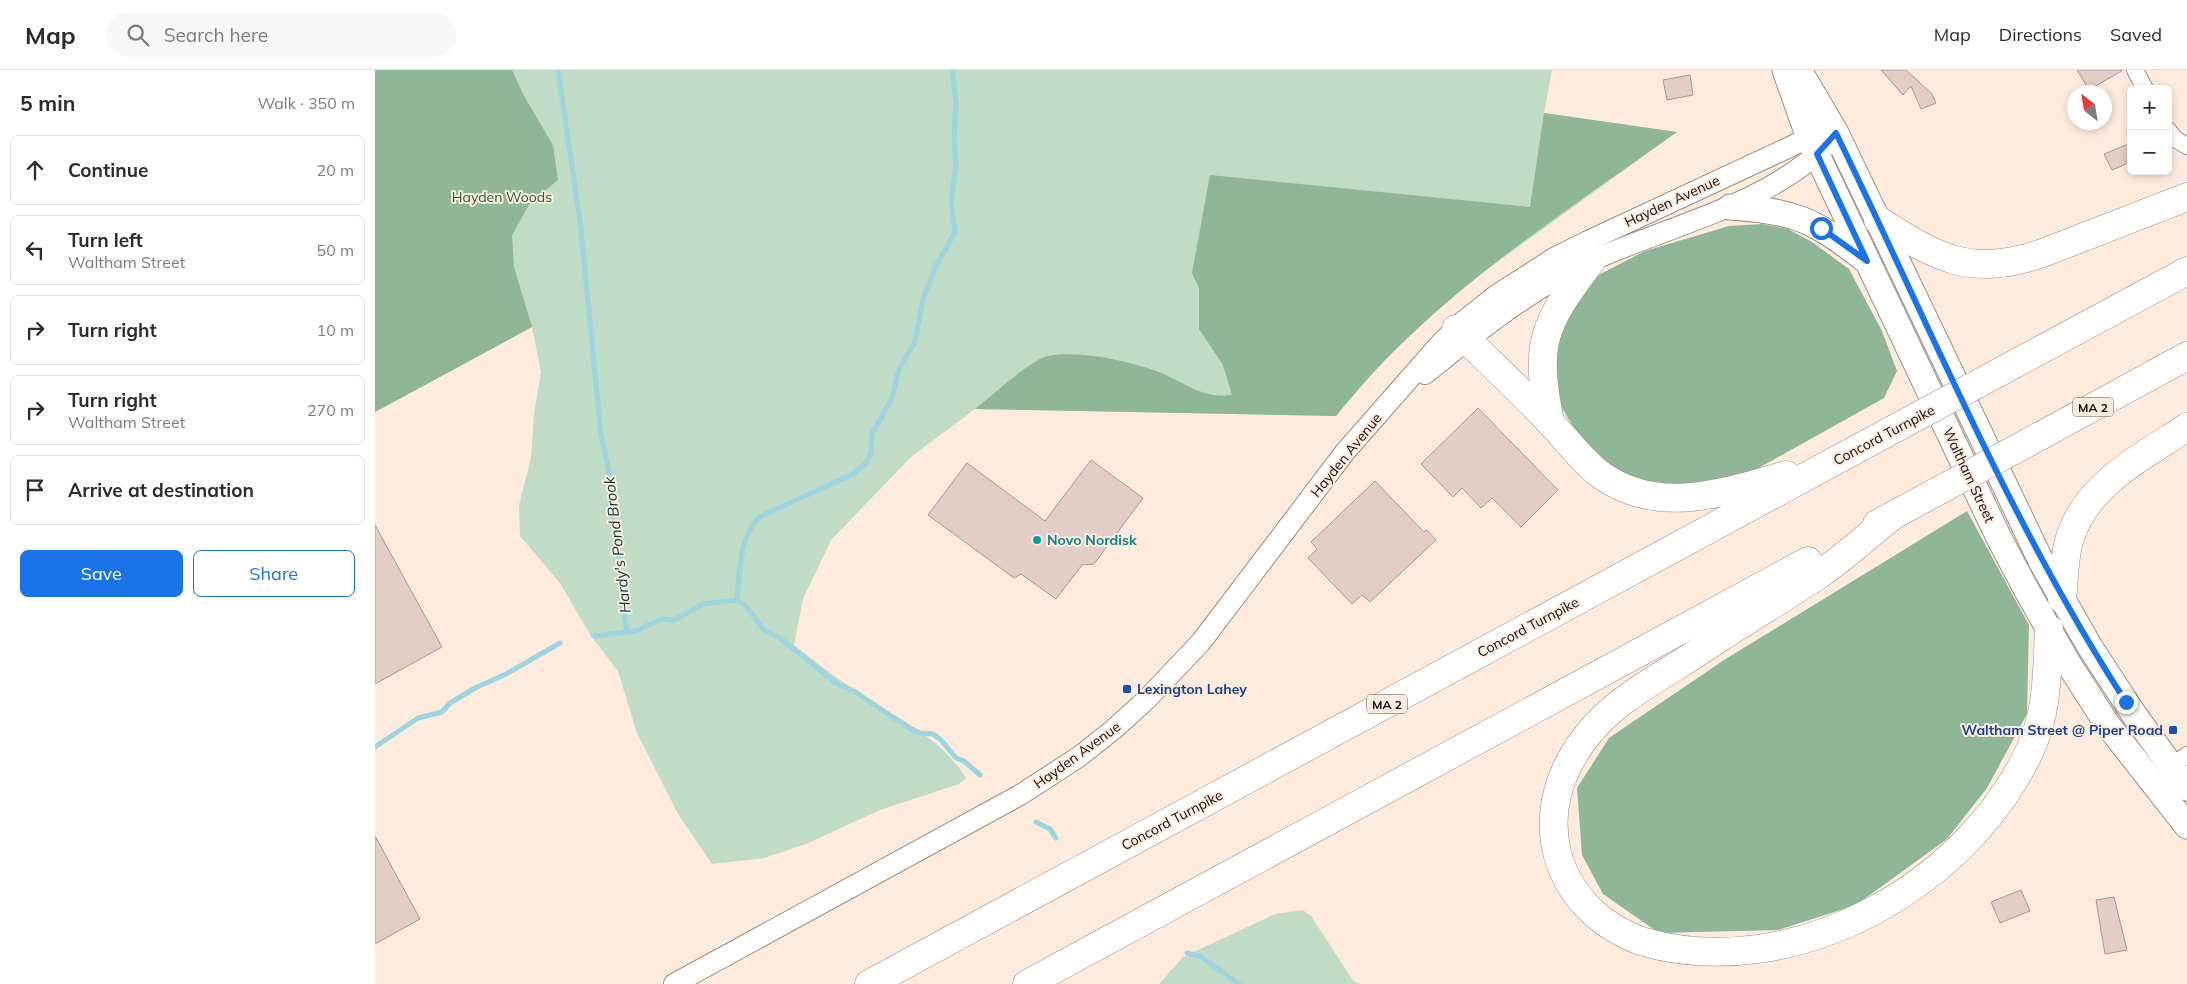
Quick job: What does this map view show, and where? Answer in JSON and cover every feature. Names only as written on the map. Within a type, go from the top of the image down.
[{"type":"highway","points":[[1878,220],[1935,255],[1965,263],[1996,264],[2017,261],[2040,254],[2187,197]]},
{"type":"highway","points":[[1550,422],[1542,376],[1545,339],[1560,304],[1591,261]]},
{"type":"highway","name":"Concord Turnpike","points":[[869,984],[2187,271]]},
{"type":"highway","points":[[1461,334],[1598,472],[1626,488],[1661,497],[1688,498],[1722,493],[1840,459]]},
{"type":"highway","name":"MA 2","points":[[1027,984],[2187,356]]},
{"type":"highway","points":[[2062,599],[2068,545],[2075,525],[2087,503],[2107,483],[2187,427]]},
{"type":"highway","points":[[1894,515],[1819,575],[1620,704],[1586,737],[1570,761],[1559,787],[1555,804],[1554,832],[1559,859],[1570,884],[1584,904],[1605,922],[1630,937],[1667,949],[1711,956],[1743,955],[1789,948],[1820,938],[1850,925],[1891,903],[1930,875],[1961,846],[1990,814],[2019,770],[2035,737],[2042,716],[2049,629]]},
{"type":"main road","name":"Waltham Street","points":[[1785,70],[1813,146],[1999,538],[2049,629],[2099,711],[2150,781],[2187,826]]},
{"type":"main road","name":"Waltham Street","points":[[1799,70],[1836,133],[2029,538],[2062,599],[2126,702],[2179,760],[2187,788]]},
{"type":"main road","points":[[1730,207],[1771,210],[1798,217],[1829,233],[1867,261]]},
{"type":"main road","points":[[2150,781],[2179,760]]},
{"type":"street","points":[[2135,70],[2143,85]]},
{"type":"street","points":[[1813,146],[1836,133]]},
{"type":"street","points":[[2172,135],[2187,146]]},
{"type":"street","name":"Hayden Avenue","points":[[1461,334],[1591,261],[1653,235],[1730,207],[1772,186],[1813,146]]},
{"type":"street","name":"Hayden Avenue","points":[[674,984],[1009,802],[1057,772],[1114,729],[1167,679],[1205,638],[1345,452],[1383,409],[1461,334],[1495,296],[1570,250],[1813,146]]},
{"type":"green space","name":"Hayden Woods","points":[[375,70],[1552,70],[1544,113],[1677,132],[1463,287],[1387,356],[1336,416],[975,409],[912,456],[831,540],[803,599],[794,645],[850,687],[931,740],[956,764],[966,778],[959,784],[880,810],[806,844],[764,858],[712,864],[678,814],[637,733],[618,671],[591,636],[560,583],[520,536],[519,505],[531,458],[534,414],[541,372],[532,327],[375,412]]},
{"type":"green space","name":"Hayden Woods","points":[[375,70],[512,70],[524,96],[553,145],[558,180],[530,203],[512,235],[514,267],[532,327],[375,412]]},
{"type":"green space","points":[[1544,113],[1677,132],[1496,262],[1453,297],[1373,373],[1336,416],[975,409],[1038,360],[1066,354],[1122,361],[1156,371],[1207,394],[1232,395],[1223,365],[1199,329],[1199,288],[1192,273],[1210,175],[1530,207]]},
{"type":"green space","points":[[1762,224],[1788,229],[1812,242],[1849,269],[1882,331],[1897,371],[1884,398],[1737,480],[1678,490],[1626,475],[1586,448],[1554,395],[1553,337],[1589,280],[1645,251],[1729,226]]},
{"type":"green space","points":[[1967,511],[2029,625],[2027,714],[1987,788],[1947,839],[1856,905],[1778,930],[1659,933],[1603,894],[1582,855],[1577,788],[1609,738],[1724,660]]},
{"type":"green space","points":[[1303,910],[1311,916],[1354,982],[1361,984],[1159,984],[1183,957],[1275,914]]},
{"type":"building","points":[[1881,70],[1906,70],[1932,94],[1936,103],[1921,109],[1911,86],[1903,95]]},
{"type":"building","points":[[2077,70],[2123,70],[2098,85],[2086,85]]},
{"type":"building","points":[[1690,75],[1693,95],[1667,100],[1663,80]]},
{"type":"building","points":[[2127,145],[2127,164],[2112,170],[2104,154]]},
{"type":"building","points":[[1478,408],[1558,490],[1521,527],[1492,498],[1481,508],[1462,488],[1453,497],[1421,464]]},
{"type":"building","name":"Novo Nordisk","points":[[1091,460],[1143,498],[1094,564],[1082,565],[1056,599],[1021,574],[1014,578],[928,515],[967,463],[1045,521]]},
{"type":"building","points":[[1375,481],[1424,532],[1427,530],[1436,540],[1370,602],[1362,595],[1352,604],[1308,558],[1317,549],[1311,542]]},
{"type":"building","points":[[375,525],[442,647],[375,684]]},
{"type":"building","points":[[375,836],[420,919],[375,944]]},
{"type":"building","points":[[2021,890],[2030,911],[2000,923],[1991,902]]},
{"type":"building","points":[[2114,897],[2127,950],[2105,954],[2096,900]]},
{"type":"waterway","name":"Hardy's Pond Brook","points":[[558,70],[580,221],[601,435],[612,487],[609,506],[618,543],[620,587],[627,632],[635,631],[662,619],[674,620],[703,604],[737,600],[745,605],[764,630],[780,638],[837,684],[854,691],[909,728],[920,733],[933,734],[941,740],[956,758],[964,761],[980,775]]},
{"type":"waterway","points":[[737,600],[744,545],[752,526],[759,517],[853,474],[865,464],[871,454],[872,434],[892,398],[899,369],[914,344],[924,296],[936,266],[955,232],[951,200],[956,168],[954,139],[956,102],[952,70]]},
{"type":"waterway","points":[[594,636],[627,632]]},
{"type":"waterway","points":[[375,747],[418,718],[442,712],[450,703],[475,688],[506,674],[560,643]]},
{"type":"waterway","points":[[1036,822],[1050,829],[1056,838]]},
{"type":"waterway","points":[[1187,953],[1200,956],[1239,984]]},
{"type":"place","name":"Novo Nordisk","points":[[1037,540]]},
{"type":"place","name":"Lexington Lahey","points":[[1127,689]]},
{"type":"place","name":"Waltham Street @ Piper Road","points":[[2173,730]]},
{"type":"route","points":[[1821,228],[1867,261],[1817,154],[1832,140],[1836,133],[2029,538],[2090,648],[2126,702]]}]
